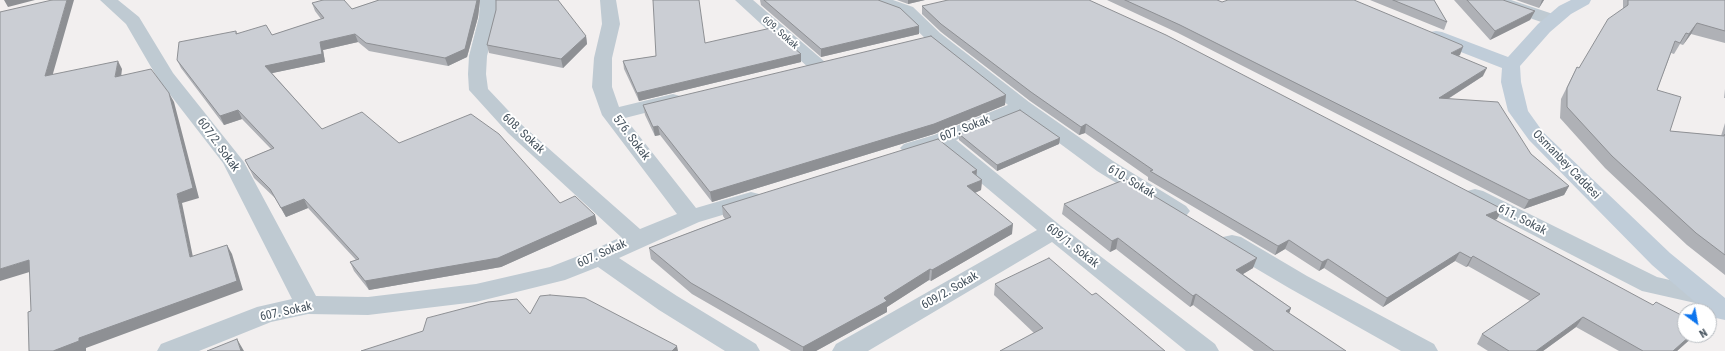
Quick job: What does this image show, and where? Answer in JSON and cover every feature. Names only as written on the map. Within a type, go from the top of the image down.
[{"type":"main road","points":[[1418,28],[1511,65],[1544,28],[1565,10],[1583,0]]},
{"type":"main road","name":"Osmanbey Caddesi","points":[[1511,65],[1511,82],[1518,111],[1536,136],[1661,259],[1704,296],[1725,311]]},
{"type":"street","name":"607/2. Sokak","points":[[108,0],[133,21],[165,75],[233,162],[308,305]]},
{"type":"street","name":"608. Sokak","points":[[488,0],[488,17],[478,56],[477,74],[479,90],[515,129],[637,239]]},
{"type":"street","name":"576. Sokak","points":[[608,0],[611,24],[603,58],[602,87],[612,115],[691,217]]},
{"type":"street","name":"609. Sokak","points":[[743,0],[826,64],[795,71]]},
{"type":"street","name":"610. Sokak","points":[[878,0],[907,11],[922,24],[926,39],[1105,166],[1194,220]]},
{"type":"street","points":[[1495,0],[1553,20]]},
{"type":"street","points":[[907,11],[929,6]]},
{"type":"street","points":[[612,115],[688,97]]},
{"type":"street","name":"607. Sokak","points":[[888,155],[942,139],[1022,106]]},
{"type":"street","name":"609/1. Sokak","points":[[942,139],[1053,232],[1205,351]]},
{"type":"street","name":"611. Sokak","points":[[1460,188],[1651,285],[1704,296]]},
{"type":"street","name":"607. Sokak","points":[[172,351],[266,314],[308,305],[368,306],[476,292],[556,274],[691,217],[775,191]]},
{"type":"street","name":"609/2. Sokak","points":[[846,351],[1053,232]]},
{"type":"street","points":[[1214,232],[1298,282],[1424,351]]},
{"type":"street","points":[[600,256],[668,303],[746,351]]},
{"type":"building","points":[[52,0],[67,0],[45,76],[118,61],[115,77],[151,69],[169,93],[193,188],[177,194],[190,257],[227,245],[237,281],[79,338],[79,341],[53,351],[29,351],[28,312],[31,311],[29,260],[0,269],[0,12]]},
{"type":"building","points":[[323,0],[344,0],[352,9],[379,0],[477,0],[465,49],[445,58],[366,43],[355,34],[320,42],[322,54],[265,66],[322,129],[362,112],[399,143],[471,114],[499,134],[560,203],[575,196],[595,215],[498,258],[365,281],[350,262],[359,259],[304,199],[281,208],[270,189],[250,169],[245,160],[274,148],[238,110],[220,116],[177,60],[179,42],[236,31],[236,34],[266,25],[272,35],[324,18],[312,3]]},
{"type":"building","points":[[496,0],[558,0],[586,36],[561,59],[487,45],[496,10]]},
{"type":"building","points":[[653,0],[699,0],[705,43],[771,28],[801,54],[637,93],[623,61],[656,56]]},
{"type":"building","points":[[764,0],[878,0],[900,8],[919,26],[821,49]]},
{"type":"building","points":[[948,0],[1089,0],[1166,35],[1502,209],[1486,215],[1653,305],[1656,302],[1677,313],[1677,343],[1682,343],[1673,351],[1643,351],[1583,317],[1536,351],[1509,351],[1482,334],[1540,294],[1473,256],[1471,258],[1460,252],[1387,298],[1328,259],[1322,262],[1289,240],[1278,246],[1150,171],[1153,170],[1086,124],[1081,127],[1031,92],[941,24],[922,6]]},
{"type":"building","points":[[1125,0],[1217,0],[1222,2],[1228,0],[1354,0],[1462,45],[1463,47],[1451,53],[1487,68],[1439,98],[1498,102],[1531,154],[1569,186],[1529,200],[1180,25]]},
{"type":"building","points":[[1393,0],[1434,0],[1447,22]]},
{"type":"building","points":[[1467,0],[1503,0],[1535,11],[1495,31]]},
{"type":"building","points":[[1628,0],[1725,0],[1725,31],[1697,23],[1689,34],[1686,33],[1680,43],[1675,41],[1657,90],[1681,97],[1670,131],[1724,136],[1725,134],[1725,255],[1696,233],[1612,156],[1567,107],[1567,88],[1577,67],[1579,68],[1608,19],[1628,5]]},
{"type":"building","points":[[931,36],[1006,95],[934,124],[710,192],[658,126],[653,127],[643,105]]},
{"type":"building","points":[[1020,110],[1060,138],[997,165],[959,134]]},
{"type":"building","points":[[938,139],[977,170],[972,172],[982,180],[967,186],[1013,224],[932,270],[930,269],[884,298],[887,301],[803,347],[691,283],[649,248],[731,217],[722,206]]},
{"type":"building","points":[[1126,179],[1257,258],[1236,270],[1291,308],[1286,311],[1346,351],[1274,351],[1196,294],[1193,296],[1118,238],[1112,241],[1064,204]]},
{"type":"building","points":[[1049,258],[1092,295],[1096,293],[1165,351],[1000,351],[1043,328],[995,284]]},
{"type":"building","points":[[550,295],[585,298],[677,346],[672,351],[361,351],[423,331],[427,318],[488,302],[517,299],[530,314],[540,296]]},
{"type":"building","points":[[237,339],[241,351],[207,351]]}]
